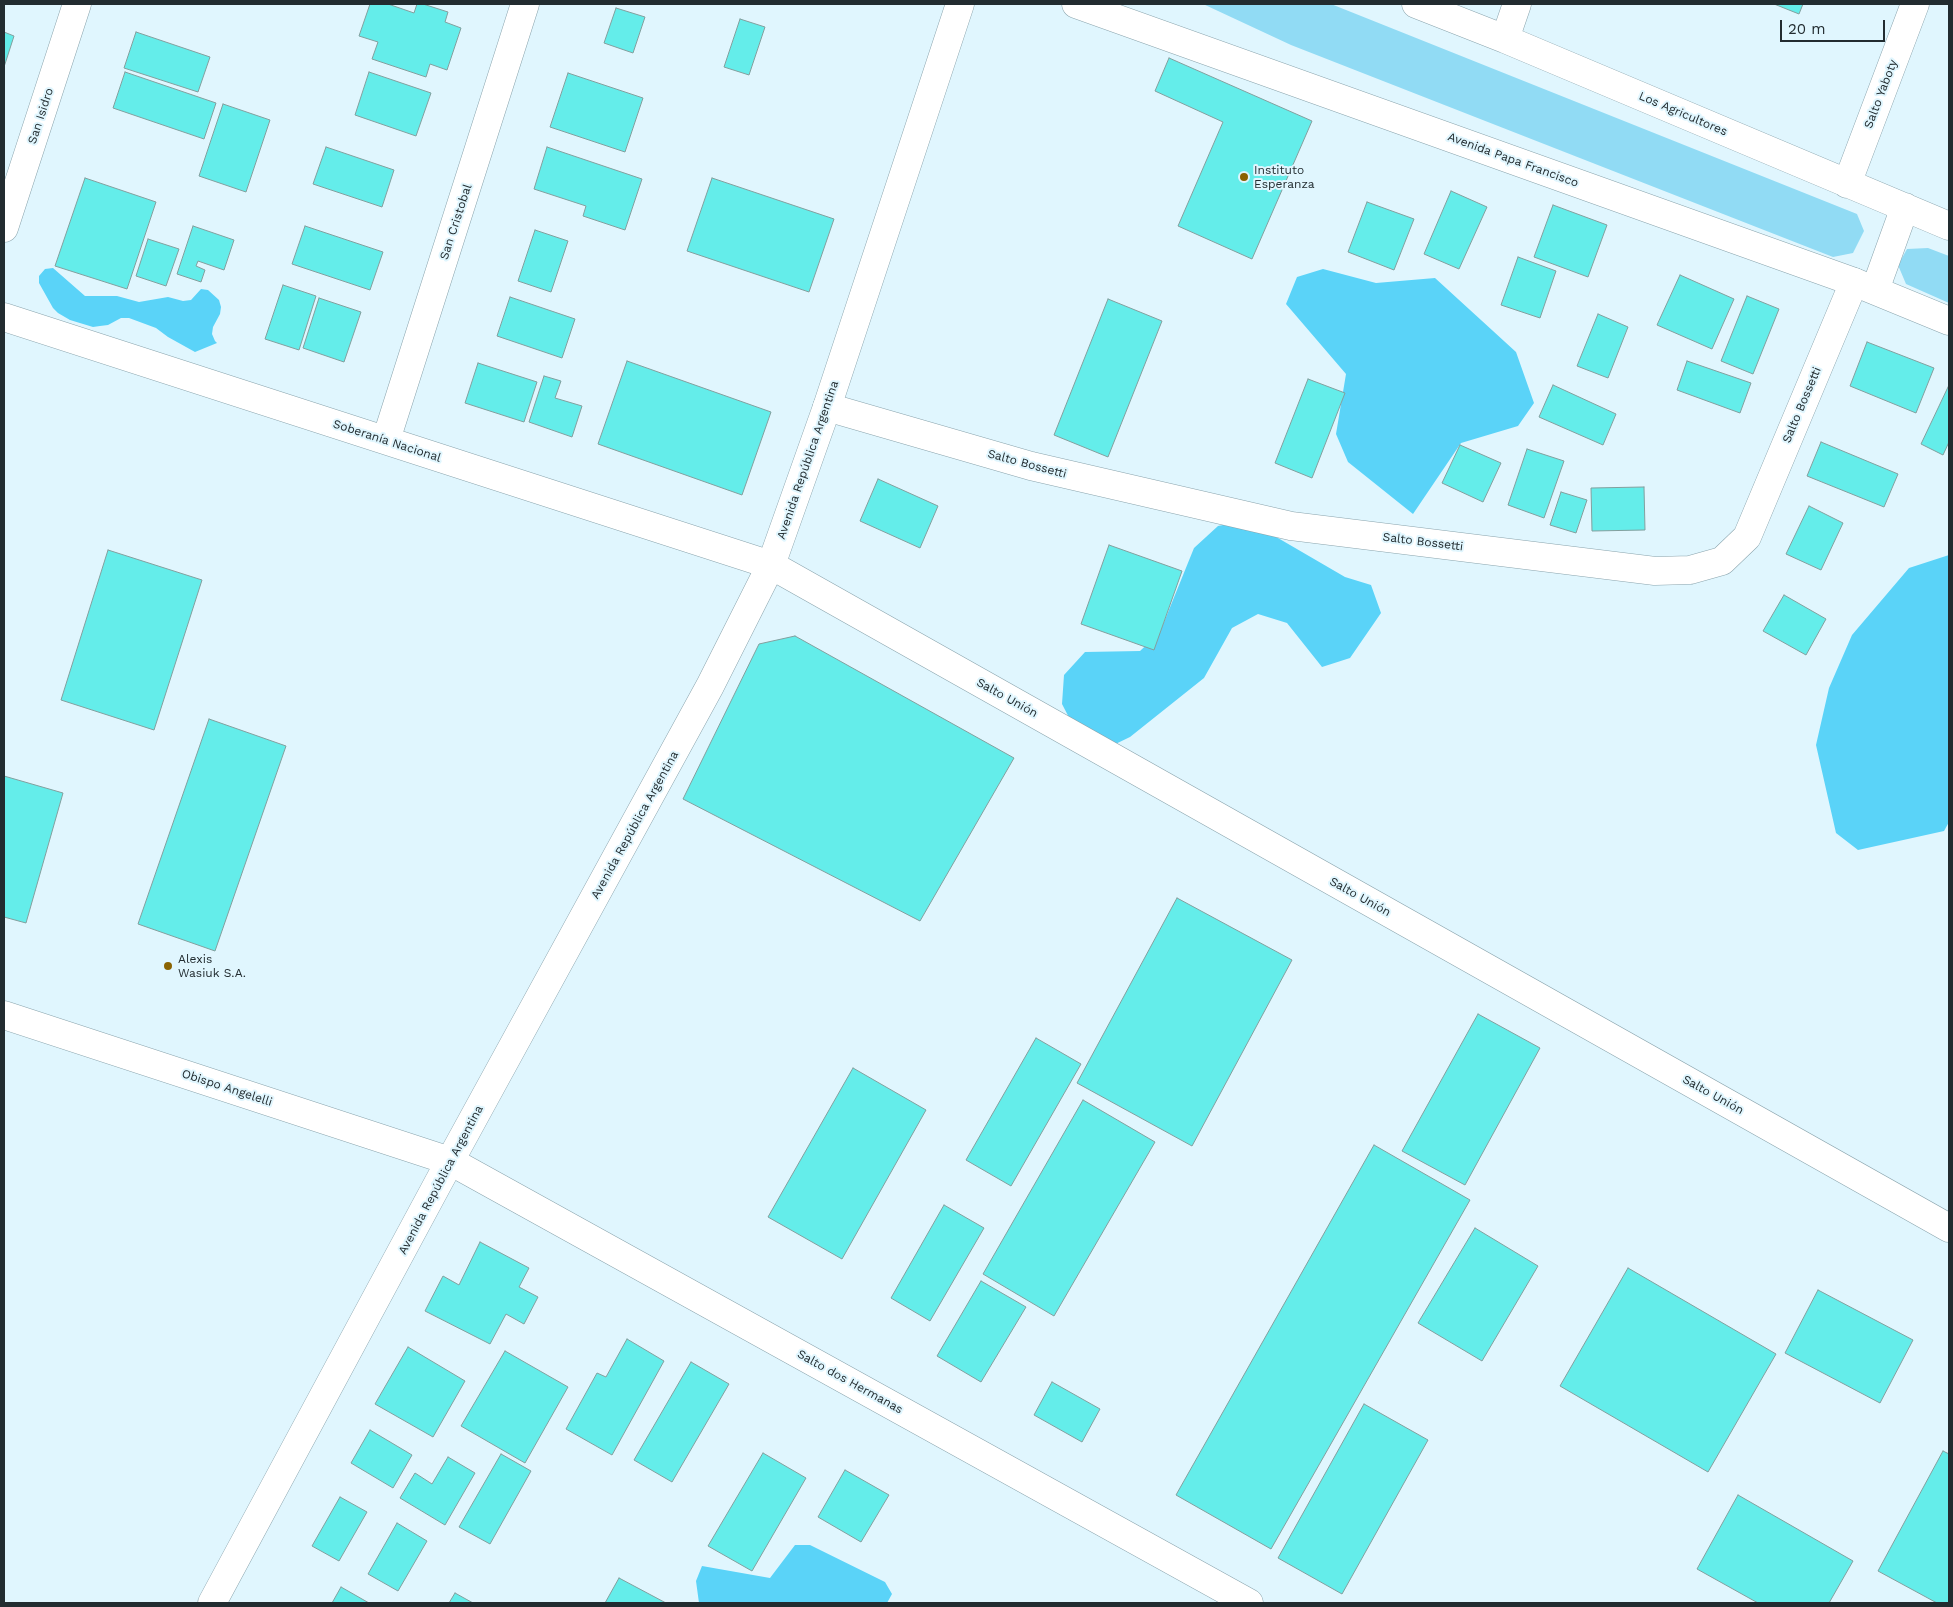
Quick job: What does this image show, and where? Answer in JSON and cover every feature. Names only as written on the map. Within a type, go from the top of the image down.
[{"type":"street","name":"San Isidro","points":[[4,228],[77,4]]},
{"type":"street","name":"San Cristobal","points":[[386,440],[525,4]]},
{"type":"street","name":"Avenida República Argentina","points":[[212,1603],[450,1161],[710,686],[771,565],[827,407],[960,4]]},
{"type":"street","name":"Avenida Papa Francisco","points":[[1076,4],[1864,286],[1949,321]]},
{"type":"street","name":"Los Agricultores","points":[[1416,4],[1505,39],[1949,226]]},
{"type":"street","points":[[1505,39],[1517,4]]},
{"type":"street","name":"Salto Yaboty","points":[[1847,184],[1916,4]]},
{"type":"street","name":"Salto Bossetti","points":[[827,407],[1031,466],[1291,526],[1655,571],[1690,570],[1722,561],[1747,537],[1864,286],[1905,208]]},
{"type":"street","name":"Soberanía Nacional","points":[[4,317],[771,565]]},
{"type":"street","name":"Salto Unión","points":[[771,565],[1949,1228]]},
{"type":"street","name":"Obispo Angelelli","points":[[4,1015],[450,1161]]},
{"type":"street","name":"Salto dos Hermanas","points":[[450,1161],[1249,1603]]},
{"type":"shaded area","points":[[1203,4],[1331,4],[1857,214],[1864,231],[1853,253],[1833,257],[1291,45]]},
{"type":"shaded area","points":[[1928,248],[1949,256],[1949,303],[1906,284],[1898,265],[1907,249]]},
{"type":"shaded area","points":[[53,268],[85,296],[117,296],[139,302],[168,297],[183,301],[191,300],[201,289],[208,290],[219,300],[221,307],[212,334],[217,343],[195,352],[156,328],[129,318],[121,318],[108,325],[93,327],[70,320],[53,308],[39,283],[39,276],[45,269]]},
{"type":"shaded area","points":[[1323,269],[1376,283],[1435,278],[1516,352],[1534,403],[1518,426],[1461,443],[1413,514],[1348,462],[1336,434],[1346,374],[1286,304],[1297,277]]},
{"type":"shaded area","points":[[1247,520],[1345,577],[1371,585],[1381,613],[1350,658],[1322,667],[1287,623],[1258,614],[1232,628],[1204,678],[1130,737],[1103,750],[1077,733],[1062,704],[1064,675],[1085,652],[1140,651],[1160,632],[1194,548],[1218,526]]},
{"type":"shaded area","points":[[1949,555],[1949,822],[1944,831],[1858,850],[1836,833],[1816,745],[1829,688],[1852,635],[1909,568]]},
{"type":"shaded area","points":[[795,1545],[810,1545],[885,1582],[892,1594],[887,1603],[699,1603],[696,1581],[702,1566],[770,1578]]},
{"type":"building","points":[[370,4],[388,4],[414,13],[417,4],[423,4],[448,12],[445,22],[461,28],[447,70],[430,64],[426,77],[372,59],[378,42],[359,36]]},
{"type":"building","points":[[1774,4],[1803,4],[1799,14]]},
{"type":"building","points":[[616,8],[645,17],[633,53],[604,43]]},
{"type":"building","points":[[740,19],[765,27],[749,75],[724,67]]},
{"type":"building","points":[[4,32],[14,36],[4,67]]},
{"type":"building","points":[[136,32],[210,57],[198,92],[124,68]]},
{"type":"building","points":[[1169,58],[1312,121],[1252,259],[1178,226],[1223,122],[1155,91]]},
{"type":"building","points":[[125,72],[216,103],[204,139],[113,108]]},
{"type":"building","points":[[369,72],[431,93],[416,136],[355,115]]},
{"type":"building","points":[[568,73],[643,98],[625,152],[550,127]]},
{"type":"building","points":[[223,104],[270,120],[246,192],[199,176]]},
{"type":"building","points":[[326,147],[394,170],[382,207],[313,184]]},
{"type":"building","points":[[547,147],[642,179],[625,230],[583,216],[586,206],[534,189]]},
{"type":"building","points":[[85,178],[156,202],[127,289],[55,266]]},
{"type":"building","points":[[712,178],[834,219],[809,292],[687,251]]},
{"type":"building","points":[[1451,191],[1487,207],[1459,269],[1424,254]]},
{"type":"building","points":[[1367,202],[1414,219],[1394,270],[1348,252]]},
{"type":"building","points":[[1553,205],[1607,225],[1588,277],[1534,257]]},
{"type":"building","points":[[193,226],[234,240],[224,270],[198,261],[196,266],[205,270],[201,282],[177,274]]},
{"type":"building","points":[[305,226],[383,252],[370,290],[292,264]]},
{"type":"building","points":[[535,230],[568,241],[551,292],[518,281]]},
{"type":"building","points":[[148,239],[179,249],[166,286],[136,276]]},
{"type":"building","points":[[1518,257],[1556,271],[1540,318],[1501,305]]},
{"type":"building","points":[[1680,275],[1734,299],[1712,349],[1657,325]]},
{"type":"building","points":[[283,285],[316,296],[299,350],[265,339]]},
{"type":"building","points":[[1747,296],[1779,309],[1753,374],[1721,361]]},
{"type":"building","points":[[510,297],[575,319],[562,358],[497,336]]},
{"type":"building","points":[[319,298],[361,312],[344,362],[303,348]]},
{"type":"building","points":[[1108,299],[1162,321],[1108,457],[1054,435]]},
{"type":"building","points":[[1598,314],[1628,327],[1608,378],[1577,366]]},
{"type":"building","points":[[1867,342],[1934,368],[1916,413],[1850,386]]},
{"type":"building","points":[[627,361],[771,412],[742,495],[598,444]]},
{"type":"building","points":[[1687,361],[1751,383],[1740,413],[1677,390]]},
{"type":"building","points":[[478,363],[537,382],[524,422],[465,403]]},
{"type":"building","points":[[544,376],[561,381],[555,398],[582,406],[572,437],[529,422]]},
{"type":"building","points":[[1308,379],[1345,393],[1312,478],[1275,463]]},
{"type":"building","points":[[1553,385],[1616,414],[1603,445],[1539,417]]},
{"type":"building","points":[[1949,385],[1949,442],[1943,455],[1921,444]]},
{"type":"building","points":[[1821,442],[1898,474],[1884,507],[1807,476]]},
{"type":"building","points":[[1460,445],[1501,463],[1483,502],[1442,483]]},
{"type":"building","points":[[1527,449],[1564,461],[1544,518],[1508,505]]},
{"type":"building","points":[[878,479],[938,506],[920,548],[860,521]]},
{"type":"building","points":[[1644,487],[1645,530],[1592,531],[1591,488]]},
{"type":"building","points":[[1561,492],[1587,500],[1576,533],[1550,525]]},
{"type":"building","points":[[1809,506],[1843,523],[1821,570],[1786,554]]},
{"type":"building","points":[[1109,545],[1182,571],[1154,650],[1081,624]]},
{"type":"building","points":[[108,550],[202,580],[154,730],[61,700]]},
{"type":"building","points":[[1784,595],[1826,619],[1806,655],[1763,631]]},
{"type":"building","points":[[795,636],[1014,758],[920,921],[683,799],[759,644]]},
{"type":"building","points":[[209,719],[286,746],[215,951],[138,924]]},
{"type":"building","points":[[4,776],[63,793],[26,923],[4,917]]},
{"type":"building","points":[[1177,898],[1292,960],[1192,1146],[1077,1083]]},
{"type":"building","points":[[1478,1014],[1540,1048],[1465,1185],[1402,1151]]},
{"type":"building","points":[[1036,1038],[1081,1064],[1011,1186],[966,1160]]},
{"type":"building","points":[[853,1068],[926,1110],[842,1259],[768,1217]]},
{"type":"building","points":[[1083,1100],[1155,1142],[1054,1316],[983,1274]]},
{"type":"building","points":[[1374,1145],[1470,1200],[1271,1549],[1176,1495]]},
{"type":"building","points":[[944,1205],[984,1228],[930,1321],[891,1298]]},
{"type":"building","points":[[1475,1228],[1538,1266],[1482,1361],[1418,1323]]},
{"type":"building","points":[[480,1242],[529,1268],[519,1287],[538,1297],[524,1324],[506,1314],[490,1344],[425,1311],[443,1276],[459,1285]]},
{"type":"building","points":[[1628,1268],[1776,1354],[1708,1472],[1560,1386]]},
{"type":"building","points":[[981,1281],[1026,1307],[981,1382],[937,1356]]},
{"type":"building","points":[[1818,1290],[1913,1340],[1880,1403],[1785,1353]]},
{"type":"building","points":[[627,1339],[664,1361],[612,1455],[566,1429],[597,1373],[606,1377]]},
{"type":"building","points":[[408,1347],[465,1381],[433,1437],[375,1404]]},
{"type":"building","points":[[505,1351],[568,1387],[525,1463],[461,1426]]},
{"type":"building","points":[[691,1362],[729,1384],[672,1482],[634,1460]]},
{"type":"building","points":[[1052,1382],[1100,1409],[1082,1442],[1034,1415]]},
{"type":"building","points":[[1364,1404],[1428,1440],[1342,1594],[1278,1558]]},
{"type":"building","points":[[370,1430],[412,1455],[393,1488],[351,1463]]},
{"type":"building","points":[[1943,1451],[1949,1454],[1949,1603],[1937,1603],[1878,1571]]},
{"type":"building","points":[[763,1453],[806,1478],[752,1571],[708,1546]]},
{"type":"building","points":[[501,1454],[531,1471],[490,1544],[459,1527]]},
{"type":"building","points":[[448,1457],[475,1473],[445,1525],[400,1498],[415,1473],[432,1484]]},
{"type":"building","points":[[845,1470],[889,1495],[861,1542],[818,1517]]},
{"type":"building","points":[[1738,1495],[1853,1561],[1829,1603],[1758,1603],[1697,1569]]},
{"type":"building","points":[[340,1497],[367,1512],[339,1561],[312,1546]]},
{"type":"building","points":[[397,1523],[427,1541],[398,1591],[368,1574]]},
{"type":"building","points":[[619,1578],[666,1603],[605,1603]]},
{"type":"building","points":[[341,1587],[369,1603],[332,1603]]},
{"type":"building","points":[[455,1593],[473,1603],[449,1603]]},
{"type":"place","name":"Instituto Esperanza","points":[[1244,177]]},
{"type":"place","name":"Alexis Wasiuk S.A.","points":[[168,966]]}]
